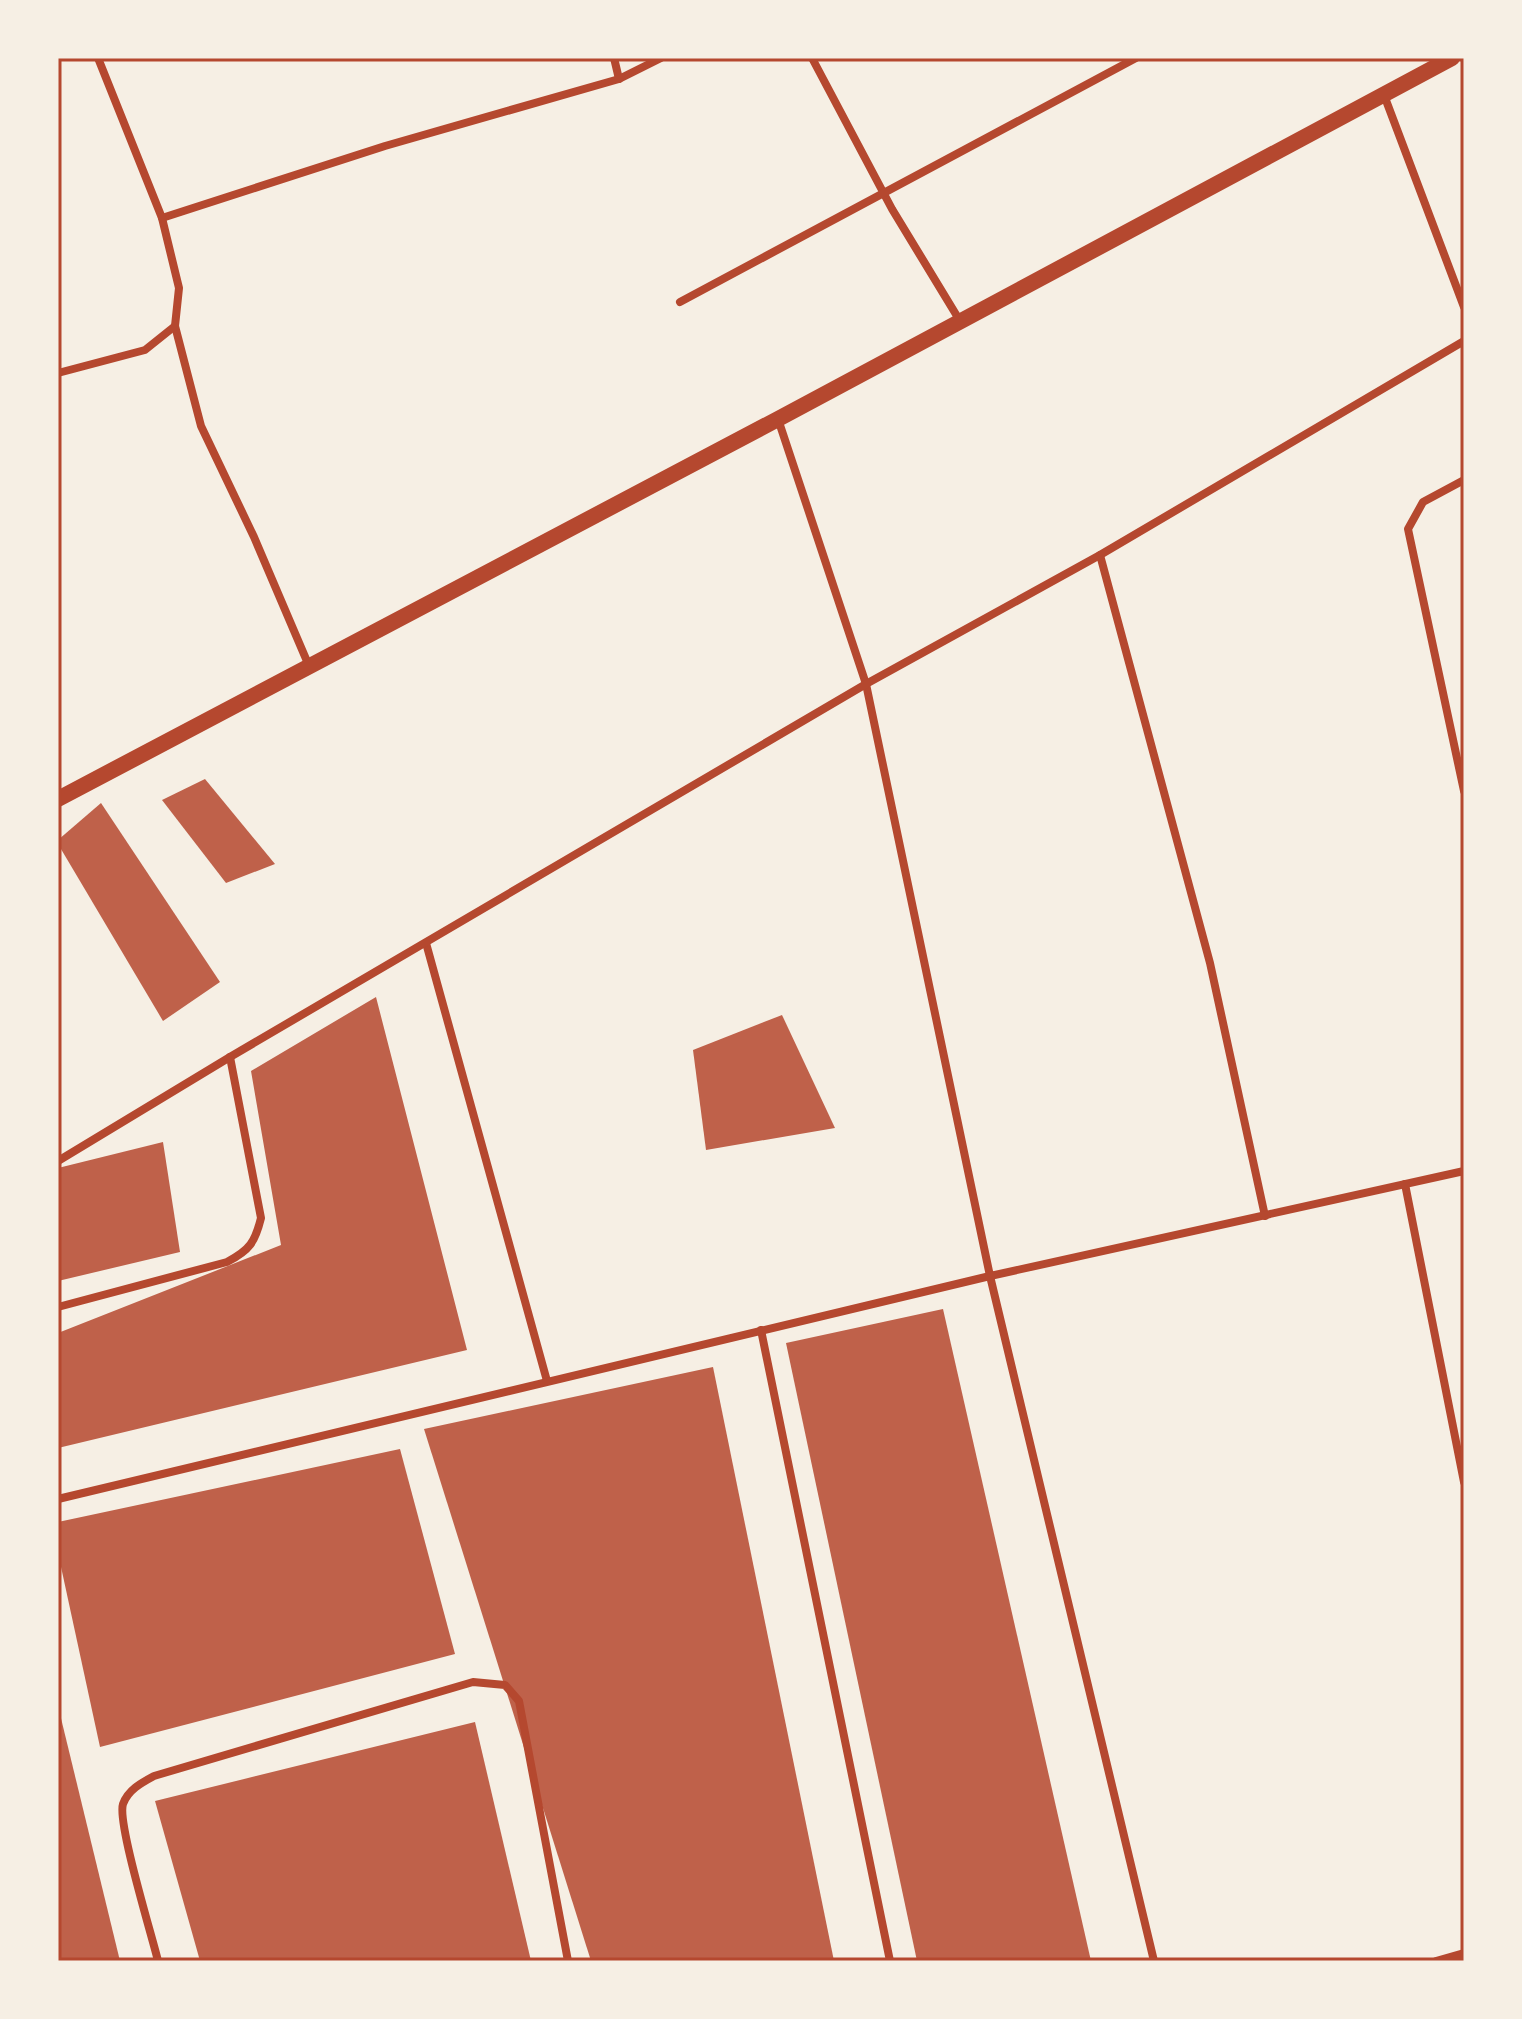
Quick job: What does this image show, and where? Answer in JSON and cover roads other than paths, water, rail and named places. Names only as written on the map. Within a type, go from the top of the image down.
[{"type":"main road","points":[[58,799],[778,419],[1452,58]]},
{"type":"street","points":[[98,58],[162,218],[179,288],[175,326],[201,426],[254,537],[309,667]]},
{"type":"street","points":[[614,58],[619,79]]},
{"type":"street","points":[[162,218],[385,146],[619,79],[661,58]]},
{"type":"street","points":[[812,58],[884,193],[960,321]]},
{"type":"street","points":[[680,302],[1136,58]]},
{"type":"street","points":[[1384,95],[1464,307]]},
{"type":"street","points":[[58,373],[145,350],[175,326]]},
{"type":"street","points":[[58,1161],[866,684],[1100,555],[1464,341]]},
{"type":"street","points":[[778,419],[866,684],[990,1276],[1154,1961]]},
{"type":"street","points":[[1464,480],[1423,502],[1408,529],[1464,791]]},
{"type":"street","points":[[1100,555],[1210,963],[1265,1216]]},
{"type":"street","points":[[426,943],[547,1381]]},
{"type":"street","points":[[58,1307],[227,1262],[244,1253],[256,1237],[261,1218],[230,1057]]},
{"type":"street","points":[[58,1499],[990,1276],[1464,1171]]},
{"type":"street","points":[[1405,1184],[1464,1482]]},
{"type":"street","points":[[761,1330],[890,1961]]},
{"type":"street","points":[[158,1961],[124,1829],[122,1805],[135,1786],[154,1776],[473,1682],[505,1685],[519,1701],[568,1961]]},
{"type":"street","points":[[1436,1961],[1464,1953]]}]
